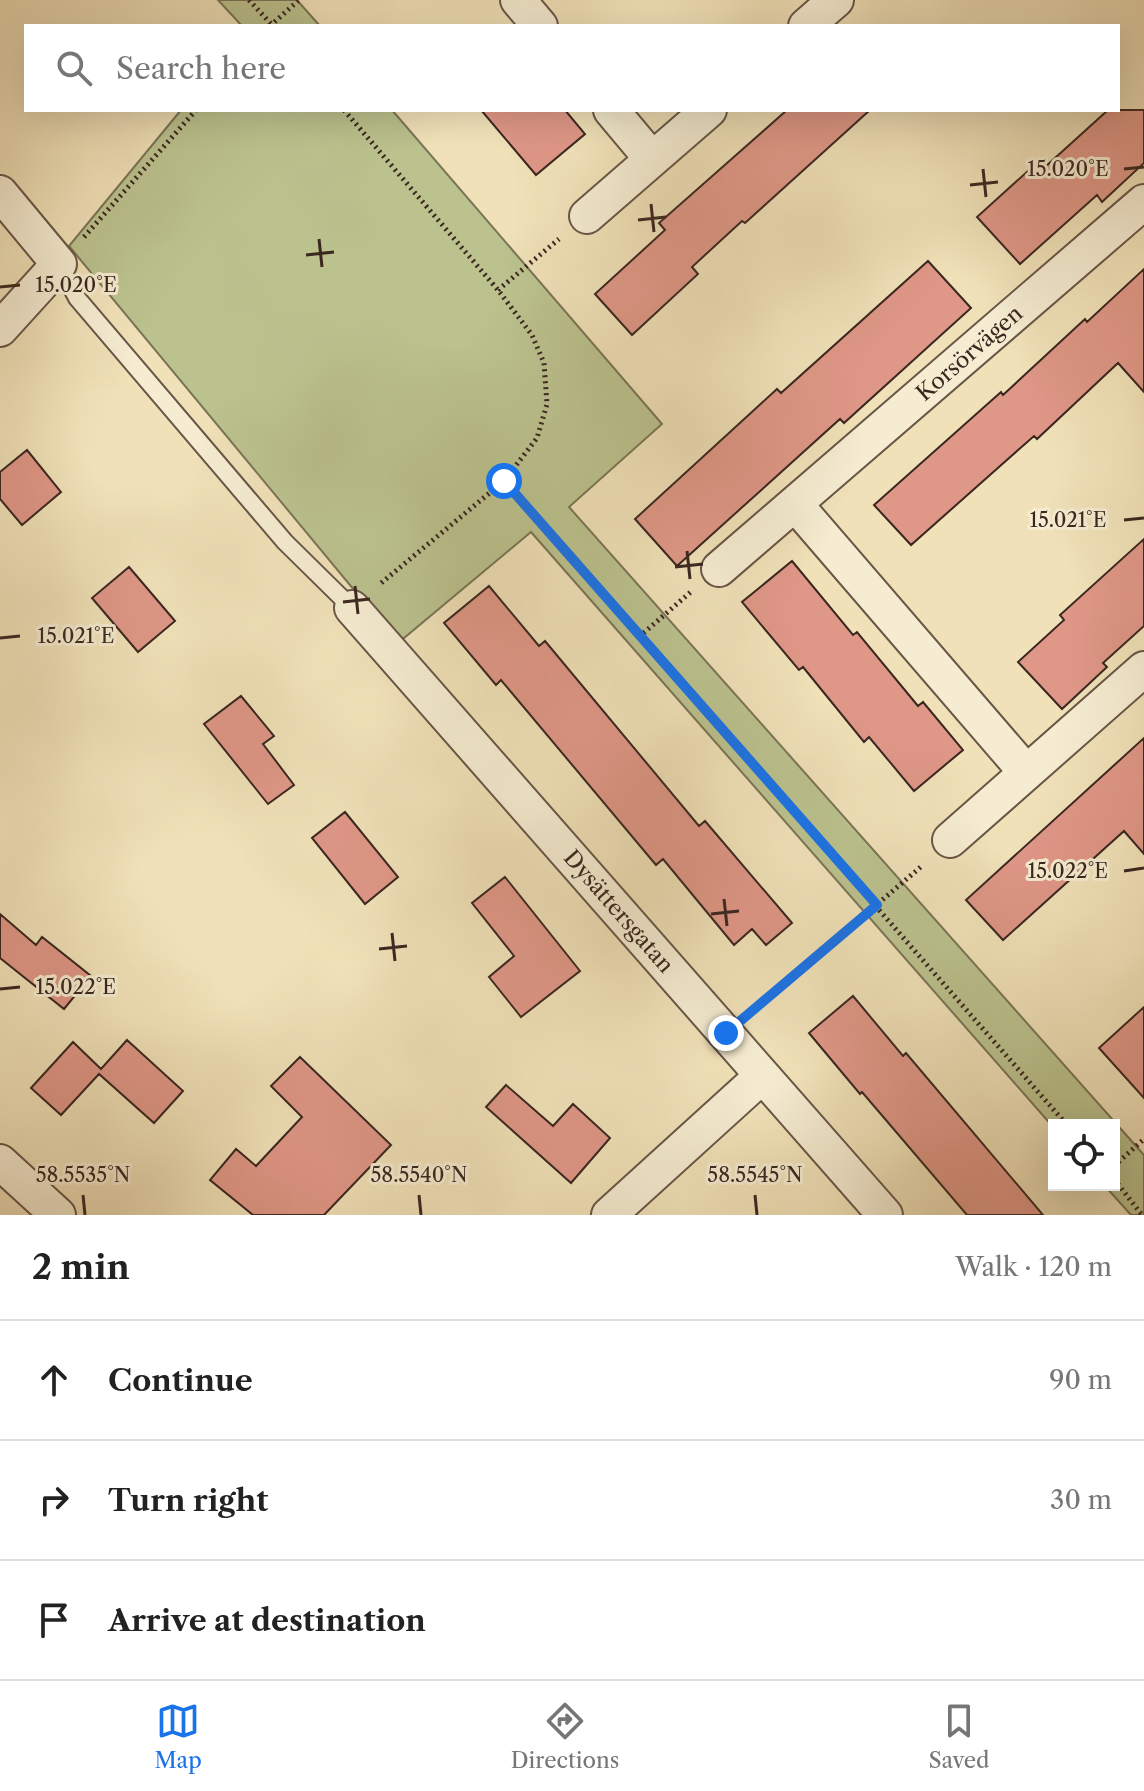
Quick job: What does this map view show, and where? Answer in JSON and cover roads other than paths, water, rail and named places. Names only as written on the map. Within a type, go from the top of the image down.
[{"type":"street","points":[[518,0],[538,24]]},
{"type":"street","points":[[808,24],[836,0]]},
{"type":"street","points":[[613,112],[652,159]]},
{"type":"street","points":[[587,216],[707,112]]},
{"type":"street","points":[[0,193],[59,264],[0,329]]},
{"type":"street","name":"Korsörvägen","points":[[719,569],[1144,202]]},
{"type":"street","points":[[795,504],[1026,772]]},
{"type":"street","name":"Dysättersgatan","points":[[352,608],[885,1215]]},
{"type":"street","points":[[950,840],[1144,669]]},
{"type":"street","points":[[609,1215],[762,1076]]},
{"type":"street","points":[[0,1162],[58,1215]]},
{"type":"lane","points":[[59,264],[77,298],[265,519],[352,608]]}]
